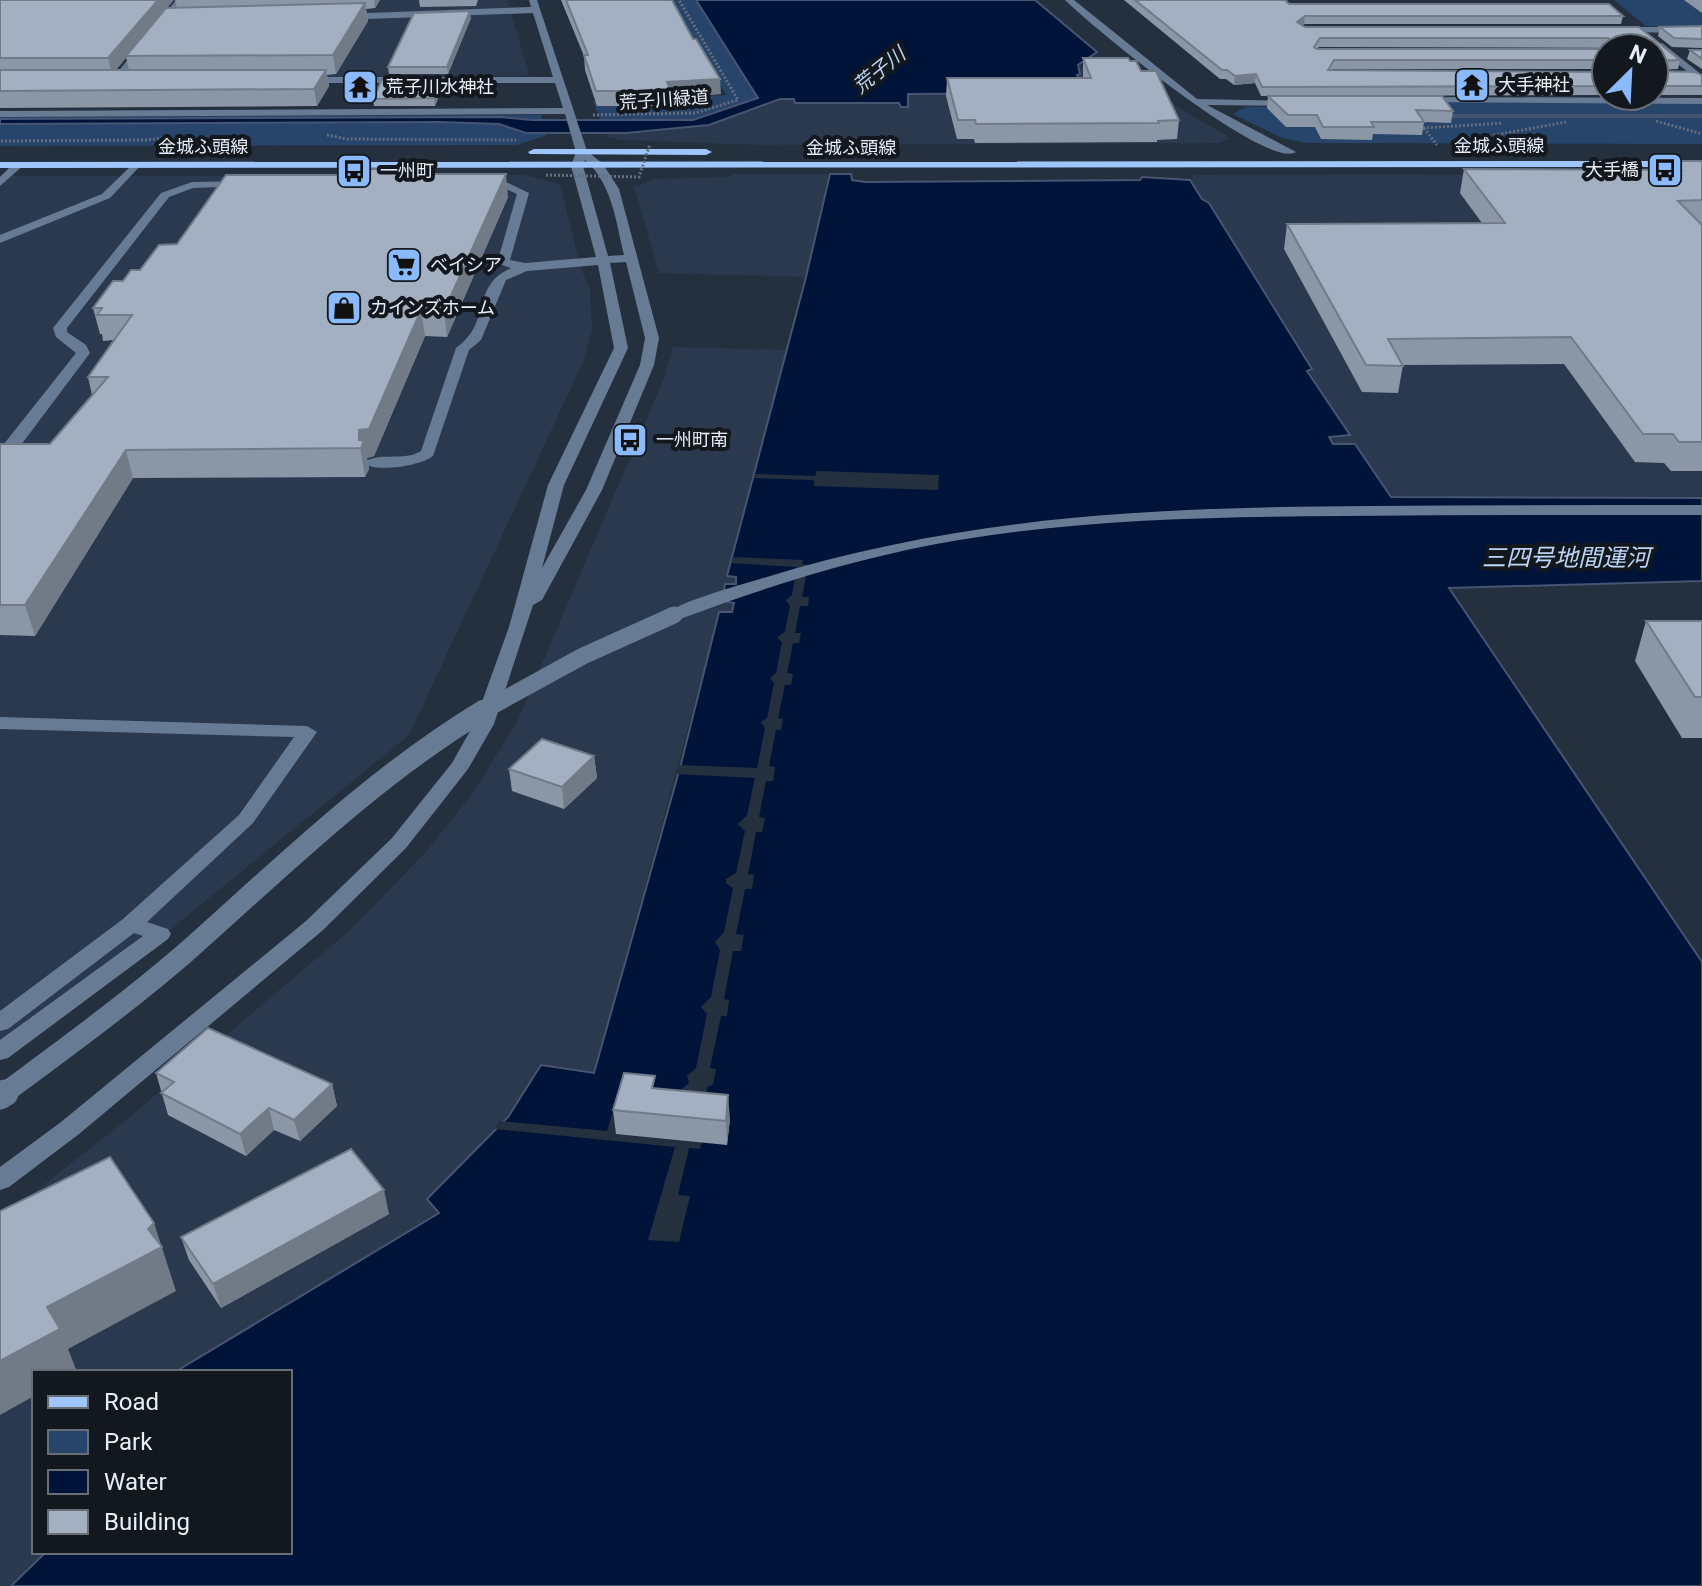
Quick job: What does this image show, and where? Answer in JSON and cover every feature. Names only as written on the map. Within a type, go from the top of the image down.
[{"type":"main road","name":"金城ふ頭線","points":[[0,165],[1290,152],[1702,152]]},
{"type":"main road","name":"金城ふ頭線","points":[[0,154],[580,159],[599,166],[1702,164]]},
{"type":"street","points":[[116,81],[181,0]]},
{"type":"street","points":[[1069,0],[1194,102],[1290,152]]},
{"type":"street","points":[[0,1180],[70,1128],[314,926],[399,843],[461,765],[484,724],[518,627],[556,485],[621,348],[576,134],[534,5],[323,17]]},
{"type":"street","points":[[165,20],[181,20]]},
{"type":"street","points":[[1630,22],[1643,32]]},
{"type":"street","points":[[1610,30],[1702,30]]},
{"type":"street","points":[[1670,53],[1691,53]]},
{"type":"street","points":[[1670,54],[1700,77]]},
{"type":"street","points":[[1682,75],[1700,77]]},
{"type":"street","points":[[289,81],[558,80]]},
{"type":"street","points":[[101,81],[131,81]]},
{"type":"street","points":[[1413,100],[1702,101]]},
{"type":"street","points":[[1194,102],[1305,103]]},
{"type":"street","points":[[0,114],[570,115]]},
{"type":"street","points":[[0,183],[19,164]]},
{"type":"street","points":[[0,239],[106,196],[135,165]]},
{"type":"street","points":[[518,627],[594,490],[647,365],[652,338],[613,189],[599,166]]},
{"type":"street","points":[[0,454],[7,454],[83,353],[81,348],[61,334],[60,328],[165,195],[192,185],[212,182],[263,183]]},
{"type":"street","points":[[466,184],[508,186],[523,193],[503,263],[525,267],[630,258]]},
{"type":"street","points":[[371,463],[418,460],[428,453],[463,348],[474,340],[495,284],[501,277],[525,267]]},
{"type":"street","points":[[0,1096],[146,986],[361,796],[437,739],[537,679],[598,648],[722,596],[838,561],[913,544],[1000,529],[1074,521],[1275,512],[1702,510]]},
{"type":"street","points":[[0,723],[307,732],[246,819],[131,924],[0,1023]]},
{"type":"street","points":[[0,1052],[160,934],[131,924]]},
{"type":"path","name":"荒子川緑道","points":[[570,115],[695,113],[738,100],[679,0]]},
{"type":"path","points":[[1653,117],[1665,126],[1702,134]]},
{"type":"path","points":[[1417,120],[1443,152]]},
{"type":"path","points":[[1453,142],[1567,121]]},
{"type":"path","points":[[317,133],[347,139],[521,141]]},
{"type":"path","points":[[0,141],[148,140],[177,135]]},
{"type":"path","points":[[546,175],[639,177],[650,144]]},
{"type":"shaded area","points":[[191,0],[507,0],[529,74],[134,78]]},
{"type":"shaded area","points":[[1078,67],[1125,67],[1179,108],[1230,138],[1219,143],[761,145],[607,137],[608,132],[626,133],[742,112],[780,99],[899,103],[901,107],[907,107],[907,94],[1083,93]]},
{"type":"shaded area","points":[[733,174],[830,174],[806,277],[659,273],[634,187],[655,179],[729,177]]},
{"type":"shaded area","points":[[1702,174],[1702,497],[1391,497],[1355,444],[1333,444],[1328,436],[1349,435],[1306,370],[1311,369],[1191,180],[1194,175]]},
{"type":"shaded area","points":[[525,175],[560,184],[581,269],[590,289],[592,329],[583,362],[409,735],[112,977],[0,1059],[0,176]]},
{"type":"shaded area","points":[[673,347],[787,350],[728,575],[736,577],[736,584],[725,584],[734,602],[732,613],[719,613],[594,1074],[541,1065],[508,1117],[427,1199],[439,1213],[178,1370],[32,1370],[32,1554],[44,1554],[11,1586],[0,1586],[0,1219],[125,1121],[349,931],[426,852],[473,793],[518,720],[664,378]]},
{"type":"green space","points":[[672,0],[696,0],[758,99],[693,120],[600,120],[593,101],[726,95]]},
{"type":"green space","points":[[1614,0],[1702,0],[1702,28],[1646,26]]},
{"type":"green space","points":[[1372,102],[1590,102],[1590,112],[1670,112],[1670,102],[1702,102],[1702,144],[1307,143],[1282,138],[1233,114],[1246,107],[1363,107]]},
{"type":"green space","points":[[541,115],[547,135],[517,145],[0,146],[0,117]]},
{"type":"water","name":"荒子川","points":[[696,0],[1035,0],[1097,52],[1078,65],[1080,74],[1077,75],[1084,93],[908,94],[908,107],[901,107],[899,103],[795,103],[794,99],[780,99],[709,125],[626,133],[526,133],[499,124],[440,122],[0,124],[0,119],[500,117],[532,120],[693,120],[758,98]]},
{"type":"water","name":"三四号地間運河","points":[[830,174],[851,174],[852,180],[865,182],[1140,180],[1142,177],[1190,180],[1202,199],[1209,203],[1312,369],[1307,371],[1350,435],[1329,437],[1333,444],[1355,444],[1391,497],[1702,498],[1702,581],[1449,588],[1702,962],[1702,1586],[11,1586],[44,1554],[292,1554],[292,1370],[178,1370],[439,1213],[427,1199],[508,1117],[541,1065],[594,1073],[681,764],[719,612],[732,612],[734,603],[722,601],[725,584],[736,584],[736,577],[727,576]]},
{"type":"pier","points":[[817,471],[939,475],[938,490],[814,486],[814,480],[754,478],[755,474],[815,476]]},
{"type":"pier","points":[[733,557],[803,560],[802,564],[808,565],[802,597],[809,597],[808,606],[800,606],[795,633],[801,633],[799,643],[793,643],[787,673],[793,674],[791,685],[785,685],[778,718],[783,719],[781,730],[776,730],[769,766],[775,767],[773,781],[766,781],[759,817],[765,818],[762,832],[756,832],[748,874],[754,875],[752,889],[745,889],[736,934],[744,935],[741,951],[733,951],[724,999],[729,1000],[727,1016],[721,1016],[710,1068],[716,1069],[713,1085],[708,1086],[705,1097],[711,1098],[700,1149],[689,1148],[678,1195],[690,1196],[679,1242],[648,1240],[675,1147],[495,1129],[499,1121],[607,1131],[619,1091],[675,1095],[689,1083],[687,1076],[696,1068],[707,1014],[701,1007],[711,997],[720,950],[715,942],[724,932],[733,888],[726,883],[726,879],[736,873],[745,831],[738,824],[747,815],[755,778],[677,774],[679,765],[757,768],[765,728],[761,722],[767,718],[774,683],[770,678],[776,673],[782,642],[777,638],[785,631],[790,606],[786,600],[792,595],[797,567],[731,563]]},
{"type":"building","points":[[0,0],[158,0],[108,58],[0,58]]},
{"type":"building","points":[[566,0],[672,0],[720,79],[667,82],[671,91],[596,91],[584,55],[588,55]]},
{"type":"building","points":[[1135,0],[1285,0],[1289,4],[1609,4],[1623,16],[1305,16],[1297,22],[1305,27],[1639,27],[1645,32],[1590,32],[1590,38],[1320,38],[1314,47],[1590,49],[1590,60],[1334,60],[1328,70],[1590,72],[1590,86],[1262,87],[1256,74],[1235,76],[1222,70]]},
{"type":"building","points":[[365,3],[333,55],[126,56],[166,8]]},
{"type":"building","points":[[470,11],[447,67],[388,67],[414,13]]},
{"type":"building","points":[[1702,26],[1702,39],[1674,38],[1660,27]]},
{"type":"building","points":[[1690,50],[1702,50],[1702,59]]},
{"type":"building","points":[[1670,52],[1680,60],[1670,60]]},
{"type":"building","points":[[1083,58],[1128,58],[1136,61],[1141,71],[1156,71],[1179,120],[1159,123],[976,124],[975,120],[958,120],[947,78],[1091,78]]},
{"type":"building","points":[[0,70],[326,70],[314,89],[0,91]]},
{"type":"building","points":[[1670,71],[1702,75],[1702,86],[1670,86]]},
{"type":"building","points":[[382,79],[442,79],[434,98],[373,99]]},
{"type":"building","points":[[1268,96],[1442,96],[1453,111],[1416,110],[1424,122],[1371,122],[1374,127],[1323,127],[1317,115],[1288,115]]},
{"type":"building","points":[[1672,161],[1702,161],[1702,200],[1678,201],[1702,225],[1702,442],[1679,442],[1673,434],[1643,434],[1571,337],[1388,339],[1403,366],[1366,365],[1287,224],[1505,223],[1464,169],[1681,170]]},
{"type":"building","points":[[356,169],[402,169],[399,174],[506,174],[444,311],[421,310],[369,429],[359,430],[359,440],[364,441],[361,448],[126,450],[25,605],[0,605],[0,444],[50,444],[108,377],[88,377],[132,315],[97,315],[102,308],[93,308],[113,281],[123,281],[131,270],[140,270],[159,245],[177,244],[226,175],[352,175]]},
{"type":"building","points":[[1646,621],[1702,621],[1702,697],[1695,697]]},
{"type":"building","points":[[542,739],[594,756],[562,787],[509,769]]},
{"type":"building","points":[[208,1028],[332,1084],[294,1120],[269,1108],[240,1134],[161,1093],[174,1082],[156,1073]]},
{"type":"building","points":[[624,1073],[655,1076],[652,1088],[728,1095],[726,1121],[613,1110]]},
{"type":"building","points":[[351,1149],[384,1190],[213,1284],[181,1237]]},
{"type":"building","points":[[110,1157],[154,1223],[148,1229],[162,1247],[47,1307],[60,1329],[0,1361],[0,1211]]},
{"type":"waterway","points":[[1441,116],[1702,116]]},
{"type":"place","name":"大手神社","points":[[1472,85]]},
{"type":"place","name":"荒子川水神社","points":[[360,87]]},
{"type":"place","name":"大手橋","points":[[1665,170]]},
{"type":"place","name":"一州町","points":[[354,171]]},
{"type":"place","name":"ベイシア","points":[[404,265]]},
{"type":"place","name":"カインズホーム","points":[[344,308]]},
{"type":"place","name":"一州町南","points":[[630,440]]}]
